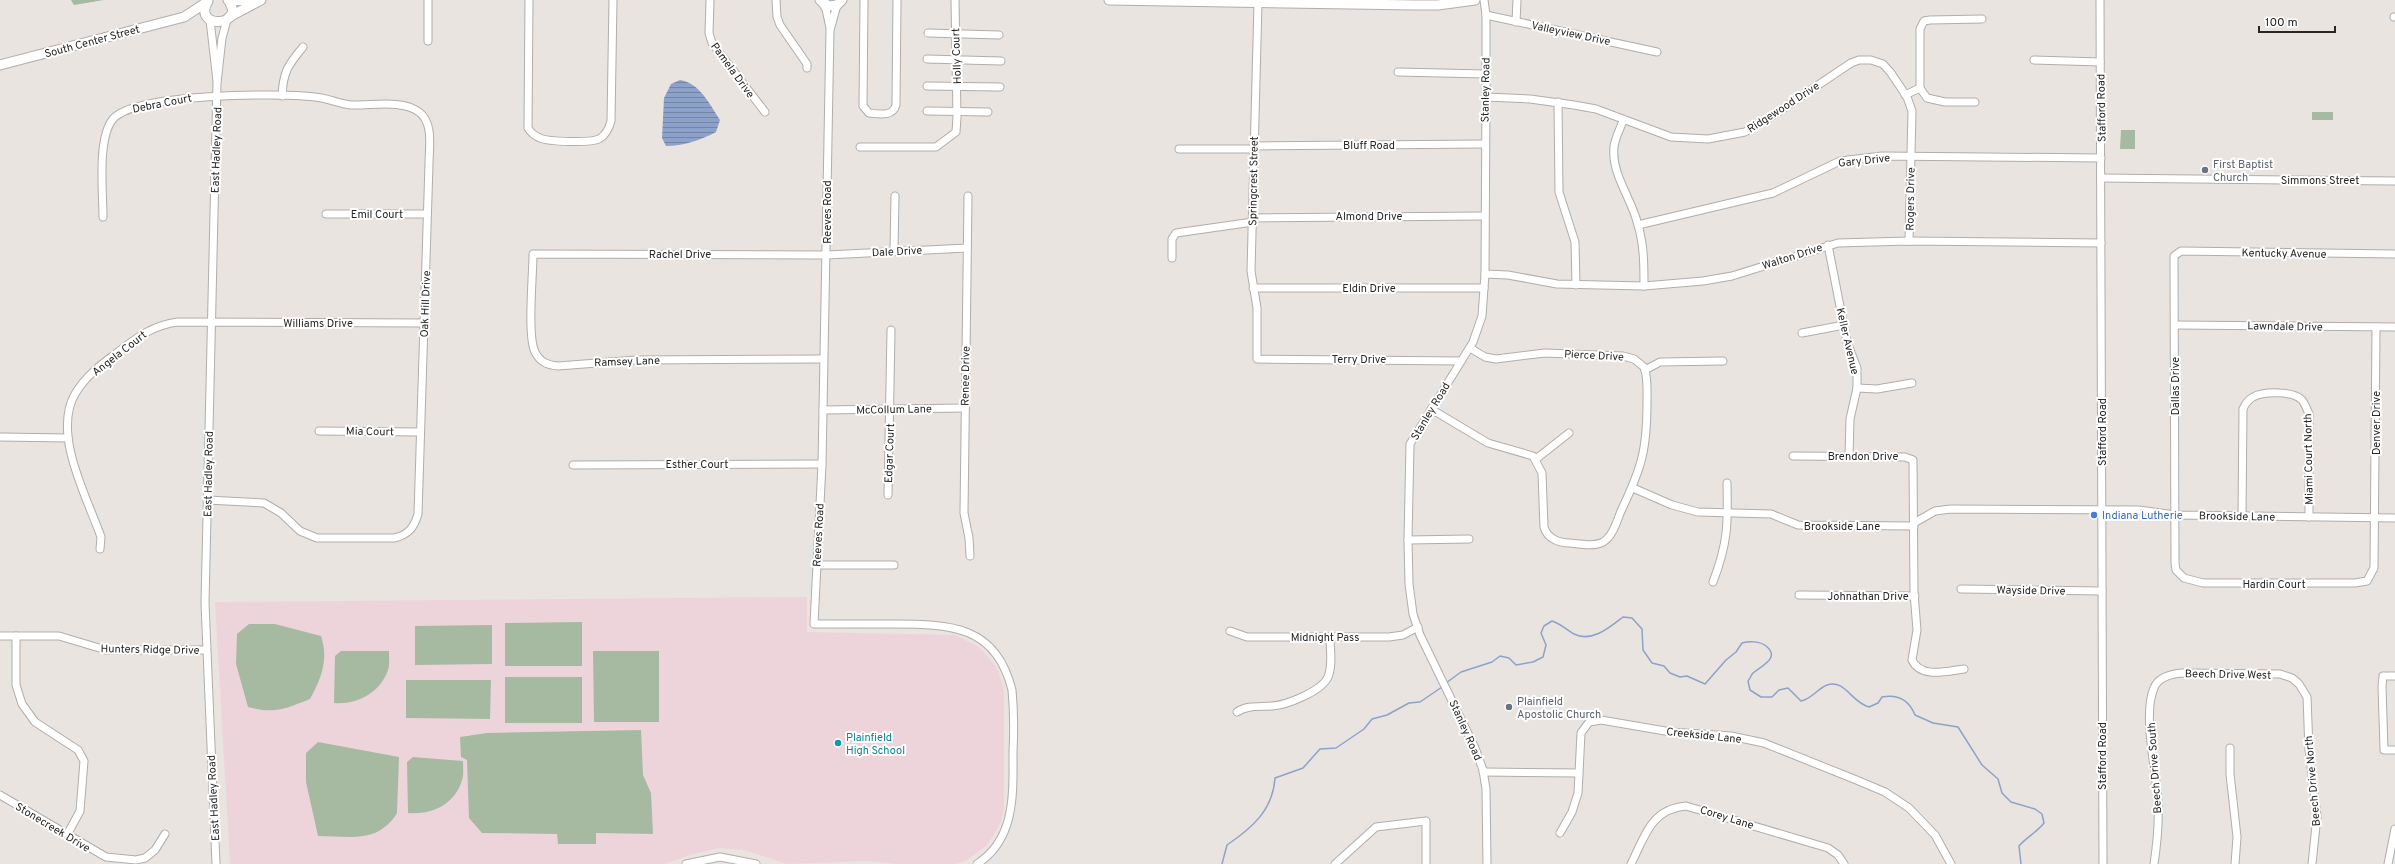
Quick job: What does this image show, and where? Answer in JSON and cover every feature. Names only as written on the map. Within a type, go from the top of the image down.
[{"type":"main road","points":[[228,18],[232,9],[229,0],[256,0]]},
{"type":"main road","points":[[228,18],[261,0]]},
{"type":"main road","points":[[1109,0],[1258,3],[1438,2],[1475,0]]},
{"type":"main road","points":[[208,1],[205,10],[209,19]]},
{"type":"main road","name":"South Center Street","points":[[0,65],[184,17],[208,1]]},
{"type":"main road","points":[[821,1],[829,6],[841,2]]},
{"type":"main road","name":"South Center Street","points":[[184,17],[209,19],[218,23],[228,18]]},
{"type":"street","points":[[428,0],[428,41]]},
{"type":"street","points":[[528,0],[528,128],[541,139],[566,140],[595,140],[601,138],[609,128],[611,114],[613,0]]},
{"type":"street","name":"Pamela Drive","points":[[710,0],[709,33],[712,43],[765,112]]},
{"type":"street","points":[[776,0],[777,17],[780,26],[807,64],[808,68]]},
{"type":"street","points":[[864,0],[863,106],[866,112],[889,114],[896,107],[897,0]]},
{"type":"street","name":"Holly Court","points":[[860,147],[936,147],[957,131],[955,0]]},
{"type":"street","name":"Stanley Road","points":[[1484,0],[1486,15],[1486,97],[1484,144],[1485,274],[1480,324],[1470,348],[1430,409],[1410,444],[1408,540],[1411,602],[1418,627],[1476,748],[1483,772],[1486,789],[1487,864]]},
{"type":"street","points":[[1516,22],[1517,0]]},
{"type":"street","name":"Stafford Road","points":[[2100,0],[2103,864]]},
{"type":"street","name":"Reeves Road","points":[[821,1],[826,9],[830,30],[822,464],[814,624],[945,625],[971,634],[988,644],[1001,659],[1009,677],[1014,705],[1013,803],[1005,832],[994,848],[977,864]]},
{"type":"street","name":"Reeves Road","points":[[830,30],[841,2]]},
{"type":"street","name":"Springcrest Street","points":[[1257,359],[1257,308],[1251,271],[1258,3]]},
{"type":"street","name":"Valleyview Drive","points":[[1486,15],[1657,52]]},
{"type":"street","name":"East Hadley Road","points":[[216,864],[206,650],[207,500],[217,96],[222,38],[228,18]]},
{"type":"street","name":"East Hadley Road","points":[[209,19],[218,84]]},
{"type":"street","points":[[1975,102],[1945,102],[1927,98],[1920,88],[1920,29],[1924,21],[1982,19]]},
{"type":"street","points":[[928,33],[999,35]]},
{"type":"street","points":[[282,96],[284,74],[303,47]]},
{"type":"street","points":[[927,59],[1001,61]]},
{"type":"street","name":"Ridgewood Drive","points":[[1486,97],[1558,102],[1596,109],[1623,121],[1672,137],[1688,140],[1734,135],[1745,132],[1772,116],[1839,71],[1859,60],[1871,60],[1883,64],[1905,95],[1912,111],[1911,156]]},
{"type":"street","points":[[2034,60],[2100,62]]},
{"type":"street","points":[[1398,72],[1485,74]]},
{"type":"street","points":[[927,86],[1000,87]]},
{"type":"street","points":[[1905,95],[1920,88]]},
{"type":"street","name":"Debra Court","points":[[103,217],[105,133],[113,120],[131,109],[186,97],[318,97],[350,105],[404,106],[419,112],[424,118]]},
{"type":"street","points":[[1558,102],[1557,129],[1559,192],[1575,242],[1576,285]]},
{"type":"street","points":[[927,112],[988,112]]},
{"type":"street","name":"Oak Hill Drive","points":[[207,500],[264,503],[281,513],[300,531],[317,538],[394,538],[408,533],[416,521],[424,323],[429,142],[429,130],[424,118]]},
{"type":"street","points":[[1623,121],[1614,146],[1615,165],[1638,225],[1644,260],[1644,286]]},
{"type":"street","name":"Bluff Road","points":[[1179,150],[1254,147],[1484,144]]},
{"type":"street","name":"Gary Drive","points":[[1638,225],[1773,192],[1840,161],[1862,158],[1911,156],[2101,158]]},
{"type":"street","name":"Rogers Drive","points":[[1909,241],[1911,156]]},
{"type":"street","name":"Simmons Street","points":[[2101,178],[2395,181]]},
{"type":"street","points":[[894,251],[895,196]]},
{"type":"street","name":"Renee Drive","points":[[968,196],[964,513],[969,538],[970,556]]},
{"type":"street","name":"Emil Court","points":[[326,214],[427,214]]},
{"type":"street","name":"Almond Drive","points":[[1172,258],[1172,239],[1176,233],[1253,220],[1484,216]]},
{"type":"street","name":"Walton Drive","points":[[1485,274],[1508,275],[1545,282],[1576,285],[1644,286],[1703,282],[1732,276],[1828,245],[1851,241],[2101,243]]},
{"type":"street","name":"Keller Avenue","points":[[1828,245],[1844,325],[1857,368],[1857,388],[1850,419],[1849,456]]},
{"type":"street","name":"Dale Drive","points":[[827,255],[967,248]]},
{"type":"street","name":"Kentucky Avenue","points":[[2174,256],[2181,251],[2395,254]]},
{"type":"street","name":"Rachel Drive","points":[[533,254],[827,255]]},
{"type":"street","name":"Ramsey Lane","points":[[533,254],[533,345],[542,362],[548,365],[558,366],[594,362],[636,360],[823,359]]},
{"type":"street","name":"Dallas Drive","points":[[2174,256],[2175,515]]},
{"type":"street","name":"Eldin Drive","points":[[1253,288],[1484,288]]},
{"type":"street","name":"Williams Drive","points":[[211,322],[424,323]]},
{"type":"street","name":"Angela Court","points":[[100,549],[101,537],[71,454],[68,438],[68,416],[73,399],[93,372],[148,330],[169,323],[211,322]]},
{"type":"street","points":[[1802,333],[1844,325]]},
{"type":"street","name":"Lawndale Drive","points":[[2175,325],[2395,327]]},
{"type":"street","name":"Denver Drive","points":[[2376,327],[2376,519]]},
{"type":"street","name":"Edgar Court","points":[[888,495],[891,330]]},
{"type":"street","name":"Pierce Drive","points":[[1470,348],[1485,357],[1496,359],[1545,353],[1623,356],[1634,359],[1645,370]]},
{"type":"street","name":"Terry Drive","points":[[1257,359],[1461,360]]},
{"type":"street","points":[[1430,409],[1488,442],[1533,456],[1542,473],[1543,520],[1545,532],[1562,543],[1596,544],[1605,541],[1611,533],[1633,488],[1643,460],[1646,440],[1645,370],[1660,362],[1723,360]]},
{"type":"street","points":[[1857,388],[1877,389],[1912,383]]},
{"type":"street","name":"Miami Court North","points":[[2242,517],[2243,409],[2252,397],[2260,394],[2297,396],[2305,405],[2309,414],[2309,517]]},
{"type":"street","name":"McCollum Lane","points":[[823,410],[965,408]]},
{"type":"street","name":"Mia Court","points":[[319,431],[420,432]]},
{"type":"street","points":[[1536,460],[1569,433]]},
{"type":"street","points":[[0,437],[68,438]]},
{"type":"street","name":"Brendon Drive","points":[[1793,456],[1911,458],[1914,464],[1914,524]]},
{"type":"street","name":"Esther Court","points":[[573,465],[822,464]]},
{"type":"street","points":[[1713,582],[1725,546],[1728,513],[1727,483]]},
{"type":"street","name":"Brookside Lane","points":[[1633,488],[1681,508],[1698,512],[1771,514],[1798,525],[1914,524],[1935,511],[1944,509],[2139,510],[2175,515],[2376,519],[2395,518]]},
{"type":"street","name":"Hardin Court","points":[[2175,515],[2175,563],[2179,575],[2195,582],[2250,584],[2355,583],[2367,581],[2374,568],[2376,519]]},
{"type":"street","name":"Johnathan Drive","points":[[1799,595],[1914,596],[1914,524]]},
{"type":"street","points":[[1408,540],[1469,539]]},
{"type":"street","points":[[817,565],[894,565]]},
{"type":"street","name":"Wayside Drive","points":[[1961,589],[2102,591]]},
{"type":"street","points":[[1914,596],[1917,630],[1912,651],[1914,664],[1925,672],[1964,670]]},
{"type":"street","name":"Midnight Pass","points":[[1230,631],[1247,637],[1396,637],[1418,627]]},
{"type":"street","name":"Hunters Ridge Drive","points":[[0,636],[59,636],[106,650],[206,650]]},
{"type":"street","points":[[16,636],[16,685],[22,704],[35,722],[78,750],[84,761],[80,811],[67,835]]},
{"type":"street","points":[[1236,712],[1243,708],[1276,706],[1289,702],[1321,686],[1330,671],[1330,637]]},
{"type":"street","name":"Beech Drive West","points":[[2151,697],[2154,687],[2161,679],[2170,675],[2182,673],[2284,675],[2300,684],[2307,697]]},
{"type":"street","points":[[2395,676],[2383,676],[2384,750],[2395,750]]},
{"type":"street","name":"Beech Drive South","points":[[2151,697],[2150,739],[2158,803],[2154,864]]},
{"type":"street","name":"Beech Drive North","points":[[2307,697],[2308,750],[2317,816],[2316,840],[2312,864]]},
{"type":"street","name":"Creekside Lane","points":[[1560,833],[1576,803],[1581,733],[1589,722],[1597,720],[1671,732],[1731,736],[1764,743],[1854,779],[1902,802],[1916,814],[1935,835],[1951,864]]},
{"type":"street","points":[[2230,748],[2230,774],[2237,837],[2235,864]]},
{"type":"street","points":[[1483,772],[1579,773]]},
{"type":"street","name":"Stonecreek Drive","points":[[0,795],[102,856],[136,860],[145,858],[152,854],[165,834]]},
{"type":"street","name":"Corey Lane","points":[[1632,864],[1649,827],[1657,817],[1666,810],[1686,806],[1828,848],[1838,855],[1844,864]]},
{"type":"street","points":[[1335,864],[1376,827],[1426,821],[1426,864]]},
{"type":"street","points":[[2388,864],[2395,829]]},
{"type":"street","points":[[686,864],[720,857],[756,864]]},
{"type":"shaded area","points":[[807,597],[807,632],[955,635],[979,647],[993,663],[999,673],[1004,692],[1004,808],[1001,822],[992,838],[986,846],[967,860],[956,864],[897,864],[867,861],[787,864],[744,850],[719,848],[693,854],[665,864],[230,864],[215,602]]},
{"type":"green space","points":[[71,0],[104,0],[74,5]]},
{"type":"green space","points":[[2312,112],[2333,112],[2333,120],[2312,120]]},
{"type":"green space","points":[[2121,130],[2135,130],[2135,149],[2120,149]]},
{"type":"green space","points":[[582,622],[582,666],[505,666],[505,623]]},
{"type":"green space","points":[[249,624],[275,624],[321,636],[324,653],[323,669],[310,699],[287,708],[273,710],[248,707],[236,664],[237,634]]},
{"type":"green space","points":[[492,625],[492,664],[415,665],[415,626]]},
{"type":"green space","points":[[341,651],[389,651],[389,665],[384,678],[367,696],[351,702],[334,703],[335,656]]},
{"type":"green space","points":[[593,651],[659,651],[659,722],[594,722]]},
{"type":"green space","points":[[505,677],[582,677],[582,723],[505,723]]},
{"type":"green space","points":[[406,680],[491,680],[490,719],[406,718]]},
{"type":"green space","points":[[641,730],[643,775],[651,793],[653,834],[596,833],[596,844],[558,844],[557,834],[482,833],[469,818],[467,760],[461,757],[460,737],[487,733]]},
{"type":"green space","points":[[318,742],[399,757],[397,813],[381,830],[372,834],[352,837],[318,836],[306,782],[306,753]]},
{"type":"green space","points":[[413,757],[463,761],[463,776],[459,789],[448,802],[441,807],[425,812],[408,813],[407,762]]},
{"type":"water","points":[[680,80],[693,85],[699,90],[720,120],[716,132],[710,135],[685,144],[666,146],[662,138],[664,98],[671,84]]},
{"type":"waterway","points":[[1446,683],[1461,672],[1492,662],[1500,656],[1509,658],[1516,665],[1533,662],[1543,657],[1546,645],[1541,633],[1544,626],[1552,621],[1574,634],[1587,637],[1600,633],[1623,617],[1632,618],[1642,629],[1643,650],[1652,663],[1664,666],[1670,673],[1680,677],[1687,676],[1705,684],[1726,660],[1736,652],[1742,643],[1758,642],[1766,646],[1770,650],[1771,654],[1771,658],[1765,665],[1753,673],[1748,681],[1750,690],[1761,697],[1772,697],[1779,690],[1788,688],[1801,701],[1805,700],[1823,687],[1833,684],[1839,685],[1857,701],[1869,707],[1878,703],[1882,697],[1898,697],[1910,705],[1915,715],[1933,723],[1958,727],[1982,765],[1998,779],[2002,793],[2011,802],[2035,809],[2042,814],[2044,823],[2019,846],[2021,864]]},
{"type":"waterway","points":[[1222,864],[1227,845],[1253,825],[1266,809],[1270,800],[1275,778],[1303,768],[1320,749],[1336,748],[1364,729],[1372,719],[1387,715],[1409,703],[1420,702],[1442,687]]},
{"type":"place","name":"First Baptist Church","points":[[2205,170]]},
{"type":"place","name":"Indiana Lutherie","points":[[2094,515]]},
{"type":"place","name":"Plainfield Apostolic Church","points":[[1509,707]]},
{"type":"place","name":"Plainfield High School","points":[[838,743]]}]
